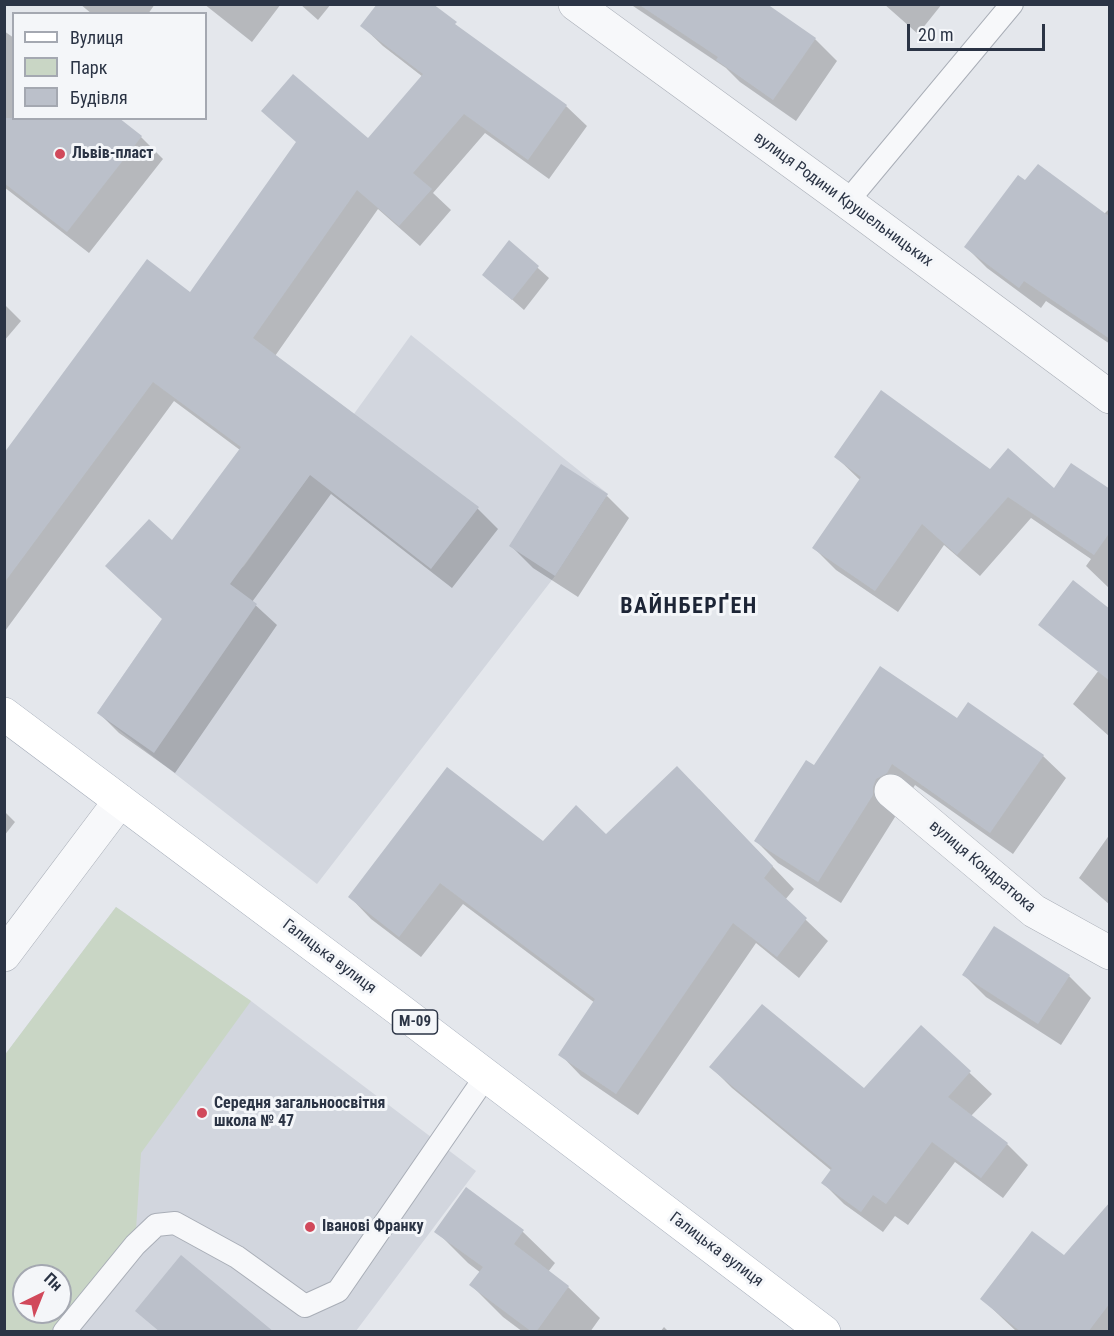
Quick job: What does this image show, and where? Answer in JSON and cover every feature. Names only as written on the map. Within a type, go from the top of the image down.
[{"type":"main road","name":"Галицька вулиця","points":[[4,714],[824,1332]]},
{"type":"street","name":"вулиця Родини Крушельницьких","points":[[575,4],[1110,397]]},
{"type":"street","name":"вулиця Кондратюка","points":[[891,791],[1034,911],[1110,953]]},
{"type":"street","points":[[4,955],[120,801]]},
{"type":"lane","points":[[847,202],[1012,4]]},
{"type":"lane","points":[[64,1332],[135,1245],[156,1225],[176,1223],[237,1257],[305,1306],[338,1291],[486,1076]]},
{"type":"shaded area","points":[[411,335],[608,494],[555,576],[317,884],[97,713],[200,564],[225,581],[244,566]]},
{"type":"shaded area","name":"Середня загальноосвітня школа № 47","points":[[116,907],[251,1001],[476,1171],[356,1331],[5,1331],[4,1056]]},
{"type":"green space","points":[[116,907],[251,1001],[141,1153],[135,1245],[72,1321],[72,1264],[12,1264],[12,1324],[70,1324],[64,1331],[5,1331],[4,1056]]},
{"type":"building","points":[[377,4],[433,4],[457,22],[455,24],[567,105],[528,160],[464,114],[413,173],[432,189],[399,226],[357,190],[253,338],[479,507],[431,569],[310,475],[230,584],[257,604],[154,753],[97,713],[162,619],[105,566],[149,519],[172,540],[241,447],[153,382],[4,583],[4,453],[147,259],[190,292],[296,142],[261,111],[293,74],[368,138],[423,74],[360,26]]},
{"type":"building","points":[[638,4],[767,4],[816,38],[773,100],[716,60],[718,57]]},
{"type":"building","points":[[4,118],[12,118],[12,120],[122,120],[142,136],[67,232],[4,183]]},
{"type":"building","points":[[1038,164],[1110,217],[1110,339],[1024,281],[1019,288],[964,247],[1018,175],[1025,180]]},
{"type":"building","points":[[509,240],[539,266],[512,300],[482,275]]},
{"type":"building","points":[[881,390],[990,469],[1008,448],[1054,488],[1071,463],[1110,489],[1110,532],[1094,555],[1008,497],[957,555],[922,524],[875,591],[812,548],[861,477],[834,457]]},
{"type":"building","points":[[561,464],[608,494],[555,576],[509,546]]},
{"type":"building","points":[[1073,580],[1110,609],[1110,681],[1038,625]]},
{"type":"building","points":[[880,666],[957,718],[968,702],[1044,755],[990,833],[892,764],[887,773],[876,779],[873,795],[818,882],[754,841],[806,760],[814,765]]},
{"type":"building","points":[[677,766],[773,866],[764,878],[807,918],[777,957],[733,923],[616,1094],[558,1055],[595,999],[440,883],[399,937],[348,897],[447,767],[543,841],[576,805],[606,834]]},
{"type":"building","points":[[994,926],[1070,975],[1038,1024],[962,975]]},
{"type":"building","points":[[762,1004],[864,1088],[921,1025],[971,1071],[948,1097],[1008,1143],[981,1178],[932,1142],[886,1204],[873,1195],[861,1212],[821,1183],[832,1168],[709,1067]]},
{"type":"building","points":[[466,1187],[524,1230],[514,1244],[569,1286],[536,1332],[532,1332],[469,1285],[483,1267],[434,1232]]},
{"type":"building","points":[[1110,1202],[1110,1303],[1088,1332],[1021,1332],[980,1299],[1032,1231],[1064,1255]]},
{"type":"building","points":[[181,1255],[274,1332],[160,1332],[135,1311]]},
{"type":"place","name":"Львів-пласт","points":[[60,154]]},
{"type":"place","name":"Середня загальноосвітня школа № 47","points":[[202,1113]]},
{"type":"place","name":"Іванові Франку","points":[[310,1227]]},
{"type":"district","name":"ВАЙНБЕРҐЕН","points":[[689,607]]}]
